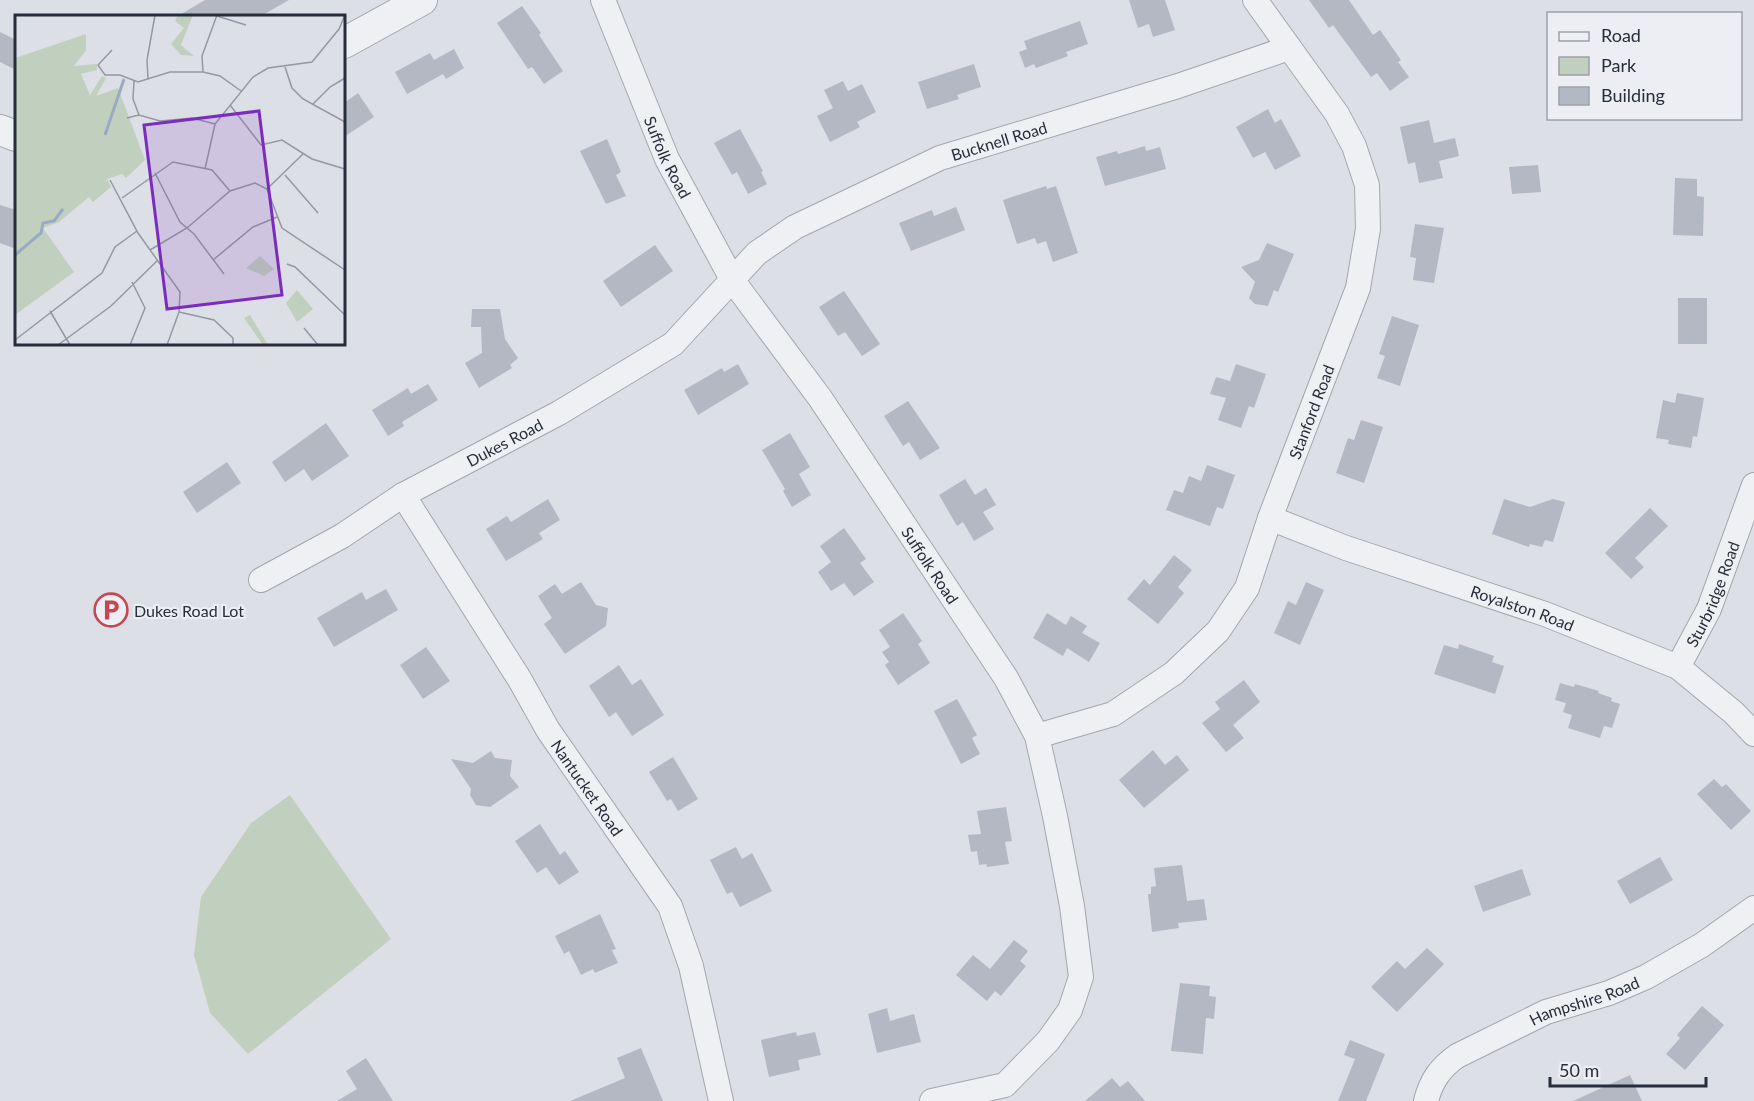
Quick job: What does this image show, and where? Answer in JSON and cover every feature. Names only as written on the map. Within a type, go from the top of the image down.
[{"type":"street","points":[[345,42],[422,0]]},
{"type":"street","name":"Suffolk Road","points":[[603,0],[668,159],[733,281],[820,398],[1006,678],[1037,736],[1072,906],[1081,977],[1070,1010],[1010,1093],[932,1101]]},
{"type":"street","name":"Stanford Road","points":[[1037,736],[1113,714],[1174,673],[1218,631],[1247,588],[1270,518],[1358,288],[1368,229],[1367,186],[1354,146],[1337,114],[1255,0]]},
{"type":"street","name":"Bucknell Road","points":[[733,281],[757,253],[795,227],[940,158],[1178,86],[1289,48]]},
{"type":"street","points":[[0,130],[15,136]]},
{"type":"street","name":"Dukes Road","points":[[261,580],[342,536],[403,495],[559,413],[673,344],[733,281]]},
{"type":"street","name":"Sturbridge Road","points":[[1678,667],[1709,609],[1754,485]]},
{"type":"street","name":"Nantucket Road","points":[[403,495],[520,680],[548,730],[670,906],[691,966],[721,1101]]},
{"type":"street","name":"Royalston Road","points":[[1270,518],[1346,548],[1545,614],[1678,667],[1734,713],[1754,734]]},
{"type":"street","name":"Hampshire Road","points":[[1426,1101],[1434,1079],[1456,1056],[1546,1012],[1609,993],[1646,977],[1702,945],[1754,908]]},
{"type":"green space","points":[[290,795],[391,939],[248,1054],[210,1013],[194,955],[201,897],[251,823]]},
{"type":"building","points":[[205,0],[289,0],[263,15],[180,15]]},
{"type":"building","points":[[1129,0],[1165,0],[1175,30],[1153,37],[1149,24],[1138,28]]},
{"type":"building","points":[[1309,0],[1349,0],[1373,35],[1380,30],[1401,60],[1398,62],[1409,77],[1390,91],[1377,73],[1371,77],[1333,25],[1329,28]]},
{"type":"building","points":[[522,6],[563,71],[544,84],[532,67],[528,69],[497,23]]},
{"type":"building","points":[[1080,21],[1088,44],[1066,52],[1068,56],[1036,68],[1034,64],[1025,68],[1019,52],[1027,49],[1024,41]]},
{"type":"building","points":[[0,32],[15,40],[15,70],[0,62]]},
{"type":"building","points":[[454,49],[464,68],[446,79],[443,74],[407,94],[395,72],[430,53],[434,60]]},
{"type":"building","points":[[974,64],[981,87],[957,95],[959,99],[927,109],[918,82]]},
{"type":"building","points":[[843,81],[848,91],[862,84],[876,112],[857,122],[860,127],[830,142],[817,116],[833,108],[824,90]]},
{"type":"building","points":[[358,93],[374,117],[345,136],[345,102]]},
{"type":"building","points":[[1268,109],[1275,123],[1281,119],[1301,156],[1275,170],[1265,152],[1253,158],[1236,127]]},
{"type":"building","points":[[1429,120],[1434,143],[1455,138],[1459,156],[1439,161],[1443,178],[1419,183],[1415,162],[1408,164],[1400,127]]},
{"type":"building","points":[[740,129],[763,171],[761,172],[767,184],[748,194],[737,172],[732,175],[714,143]]},
{"type":"building","points":[[607,139],[621,172],[616,175],[626,196],[606,204],[580,151]]},
{"type":"building","points":[[1145,146],[1146,151],[1160,147],[1166,169],[1105,186],[1096,157],[1117,151],[1118,154]]},
{"type":"building","points":[[1538,165],[1541,192],[1512,194],[1509,167]]},
{"type":"building","points":[[1675,178],[1697,179],[1697,196],[1704,197],[1703,236],[1673,235]]},
{"type":"building","points":[[1046,186],[1047,189],[1056,186],[1078,253],[1053,262],[1046,241],[1037,244],[1035,238],[1017,244],[1003,200]]},
{"type":"building","points":[[0,205],[15,210],[15,249],[0,243]]},
{"type":"building","points":[[956,207],[965,230],[911,251],[899,223],[932,210],[934,216]]},
{"type":"building","points":[[1415,224],[1444,228],[1434,283],[1413,280],[1416,258],[1410,257]]},
{"type":"building","points":[[1267,243],[1294,254],[1278,292],[1274,290],[1268,306],[1255,304],[1249,298],[1255,282],[1241,267],[1259,260]]},
{"type":"building","points":[[655,245],[673,271],[621,307],[603,281]]},
{"type":"building","points":[[844,291],[880,344],[862,356],[845,332],[838,336],[819,307]]},
{"type":"building","points":[[1678,298],[1707,298],[1707,344],[1678,344]]},
{"type":"building","points":[[472,309],[500,309],[505,339],[518,358],[510,365],[512,368],[479,388],[465,363],[482,353],[481,327],[471,327]]},
{"type":"building","points":[[1392,316],[1419,325],[1400,386],[1377,378],[1385,356],[1379,354]]},
{"type":"building","points":[[738,364],[749,384],[698,415],[684,390],[722,368],[724,372]]},
{"type":"building","points":[[1236,364],[1266,374],[1254,408],[1249,406],[1241,428],[1218,420],[1226,398],[1210,394],[1216,377],[1230,381]]},
{"type":"building","points":[[428,384],[438,400],[402,422],[404,426],[388,436],[372,410],[408,388],[411,394]]},
{"type":"building","points":[[1677,393],[1704,398],[1697,437],[1693,436],[1691,448],[1668,444],[1669,440],[1656,438],[1663,400],[1675,403]]},
{"type":"building","points":[[908,401],[940,448],[920,460],[909,442],[903,446],[884,416]]},
{"type":"building","points":[[1361,420],[1383,427],[1364,483],[1336,473],[1348,438],[1354,440]]},
{"type":"building","points":[[326,423],[349,456],[312,481],[304,469],[285,482],[272,462]]},
{"type":"building","points":[[790,433],[810,467],[799,474],[811,495],[792,507],[783,491],[785,489],[762,450]]},
{"type":"building","points":[[227,462],[241,483],[197,513],[183,492]]},
{"type":"building","points":[[1207,465],[1235,475],[1223,509],[1217,507],[1210,526],[1166,510],[1174,490],[1183,493],[1189,476],[1201,481]]},
{"type":"building","points":[[965,479],[975,495],[986,488],[996,505],[983,512],[994,529],[974,541],[963,522],[957,526],[939,495]]},
{"type":"building","points":[[548,499],[560,520],[539,533],[543,539],[506,561],[486,529],[507,516],[511,522]]},
{"type":"building","points":[[1504,499],[1530,507],[1553,499],[1565,502],[1553,542],[1545,540],[1542,547],[1530,544],[1529,547],[1492,534]]},
{"type":"building","points":[[1650,508],[1668,526],[1635,558],[1644,567],[1631,579],[1605,553]]},
{"type":"building","points":[[844,528],[866,559],[860,563],[874,582],[854,596],[844,583],[831,591],[818,572],[831,562],[820,546]]},
{"type":"building","points":[[1174,555],[1192,570],[1178,587],[1184,593],[1158,624],[1127,599],[1144,579],[1150,585]]},
{"type":"building","points":[[581,582],[596,605],[608,608],[606,626],[565,654],[544,624],[552,618],[538,596],[555,584],[562,594]]},
{"type":"building","points":[[1306,582],[1324,590],[1300,645],[1274,633],[1288,601],[1296,605]]},
{"type":"building","points":[[386,589],[398,610],[334,647],[317,618],[362,592],[366,600]]},
{"type":"building","points":[[903,613],[922,641],[918,644],[930,663],[898,685],[885,665],[889,662],[882,652],[890,647],[879,630]]},
{"type":"building","points":[[1047,613],[1066,625],[1071,616],[1087,626],[1082,633],[1100,643],[1089,662],[1067,648],[1063,656],[1033,638]]},
{"type":"building","points":[[1459,644],[1494,656],[1492,662],[1504,666],[1495,694],[1434,674],[1444,645],[1458,649]]},
{"type":"building","points":[[426,647],[450,681],[423,699],[400,665]]},
{"type":"building","points":[[619,665],[632,685],[641,679],[664,715],[632,736],[616,712],[609,717],[589,686]]},
{"type":"building","points":[[1244,680],[1260,702],[1233,725],[1244,738],[1226,752],[1202,723],[1220,709],[1215,702]]},
{"type":"building","points":[[1560,683],[1574,687],[1575,684],[1599,691],[1598,693],[1620,704],[1612,728],[1604,726],[1600,738],[1568,728],[1572,715],[1563,712],[1566,703],[1555,700]]},
{"type":"building","points":[[957,699],[977,735],[972,738],[980,754],[961,764],[934,711]]},
{"type":"building","points":[[1153,750],[1165,765],[1177,755],[1189,770],[1144,808],[1119,780]]},
{"type":"building","points":[[491,751],[495,758],[512,760],[510,776],[519,787],[490,807],[476,805],[470,795],[471,789],[451,759],[473,763]]},
{"type":"building","points":[[673,757],[698,799],[678,811],[671,799],[667,801],[649,772]]},
{"type":"building","points":[[1714,779],[1722,787],[1726,784],[1751,811],[1731,830],[1697,794]]},
{"type":"building","points":[[1006,807],[1012,841],[1005,842],[1009,864],[987,867],[986,864],[979,865],[977,851],[971,852],[968,835],[981,834],[977,811]]},
{"type":"building","points":[[540,824],[560,855],[565,851],[579,872],[559,885],[546,867],[537,873],[515,841]]},
{"type":"building","points":[[736,847],[742,859],[752,853],[772,891],[740,907],[732,892],[727,894],[710,860]]},
{"type":"building","points":[[1660,857],[1673,880],[1630,904],[1617,881]]},
{"type":"building","points":[[1182,865],[1187,901],[1204,899],[1207,920],[1178,923],[1179,928],[1152,932],[1148,894],[1151,894],[1151,887],[1156,886],[1154,868]]},
{"type":"building","points":[[1522,869],[1531,895],[1483,912],[1474,886]]},
{"type":"building","points":[[600,914],[616,949],[612,950],[618,963],[595,973],[593,969],[581,975],[569,951],[564,954],[555,936]]},
{"type":"building","points":[[1014,940],[1028,951],[1020,961],[1026,966],[1001,996],[995,991],[987,1001],[956,975],[973,955],[990,969]]},
{"type":"building","points":[[1427,948],[1444,964],[1397,1012],[1371,987],[1397,961],[1405,969]]},
{"type":"building","points":[[1180,983],[1210,986],[1209,996],[1216,997],[1214,1019],[1206,1018],[1203,1054],[1171,1051]]},
{"type":"building","points":[[1702,1006],[1724,1025],[1685,1070],[1666,1054],[1680,1038],[1677,1035]]},
{"type":"building","points":[[887,1008],[890,1021],[914,1014],[921,1042],[877,1053],[868,1014]]},
{"type":"building","points":[[796,1032],[797,1036],[815,1032],[821,1055],[798,1060],[800,1070],[769,1077],[761,1040]]},
{"type":"building","points":[[1350,1040],[1385,1054],[1366,1101],[1338,1101],[1355,1059],[1344,1055]]},
{"type":"building","points":[[641,1048],[663,1101],[570,1101],[625,1078],[617,1058]]},
{"type":"building","points":[[366,1058],[393,1101],[337,1101],[357,1089],[346,1071]]},
{"type":"building","points":[[1630,1075],[1642,1101],[1573,1101]]},
{"type":"building","points":[[1112,1078],[1120,1087],[1128,1081],[1145,1101],[1085,1101]]},
{"type":"place","name":"Dukes Road Lot","points":[[111,610]]}]
